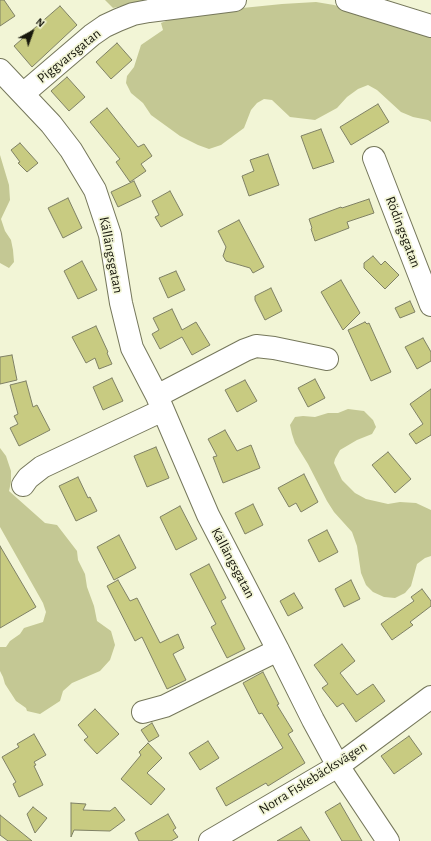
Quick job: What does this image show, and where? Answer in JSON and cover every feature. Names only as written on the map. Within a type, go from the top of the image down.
[{"type":"street","name":"Piggvarsgatan","points":[[23,94],[92,35],[105,26],[118,20],[133,14],[149,11],[235,0]]},
{"type":"street","points":[[347,0],[431,26]]},
{"type":"street","name":"Källängsgatan","points":[[0,70],[51,124],[71,150],[95,190],[110,234],[121,303],[132,348],[160,403],[208,515],[313,720],[338,766],[388,841]]},
{"type":"street","name":"Rödingsgatan","points":[[374,158],[431,305]]},
{"type":"street","points":[[23,485],[28,478],[42,467],[160,403],[245,350],[256,346],[274,348],[327,359]]},
{"type":"street","points":[[143,712],[165,706],[278,650]]},
{"type":"street","name":"Norra Fiskebäcksvägen","points":[[210,841],[338,766],[431,697]]},
{"type":"green space","points":[[105,0],[149,0],[113,8]]},
{"type":"green space","points":[[316,2],[334,5],[431,34],[431,122],[401,112],[377,90],[368,85],[358,89],[347,97],[337,108],[315,120],[290,117],[272,100],[264,99],[257,103],[251,110],[244,128],[221,145],[209,149],[180,136],[151,115],[143,103],[131,93],[126,83],[127,76],[134,67],[141,45],[163,30],[161,23],[183,14]]},
{"type":"green space","points":[[0,155],[9,185],[10,200],[1,219],[5,231],[11,240],[13,250],[14,262],[9,268],[0,263]]},
{"type":"green space","points":[[348,409],[364,411],[373,420],[376,427],[372,434],[357,440],[340,450],[334,463],[342,480],[355,493],[366,499],[388,504],[400,502],[416,503],[431,510],[431,556],[425,558],[417,564],[411,586],[405,593],[395,598],[384,597],[373,592],[366,585],[361,573],[357,546],[352,532],[334,512],[327,501],[308,464],[295,443],[292,434],[290,425],[295,417],[315,417],[328,413],[338,413]]},
{"type":"green space","points":[[0,448],[6,456],[11,471],[9,491],[45,523],[57,525],[77,551],[78,560],[85,574],[87,587],[94,606],[97,621],[111,631],[115,645],[110,660],[100,671],[72,683],[63,691],[60,701],[40,714],[27,711],[26,708],[16,701],[5,684],[0,671],[0,647],[6,647],[10,641],[20,634],[24,628],[43,622],[46,612],[43,603],[0,527]]},
{"type":"building","points":[[0,0],[4,0],[15,16],[0,26]]},
{"type":"building","points":[[60,6],[77,25],[32,67],[14,46]]},
{"type":"building","points":[[117,43],[132,60],[111,79],[96,62]]},
{"type":"building","points":[[67,77],[85,97],[69,111],[51,91]]},
{"type":"building","points":[[378,104],[389,122],[351,145],[340,127]]},
{"type":"building","points":[[107,108],[138,147],[144,144],[152,156],[141,164],[146,171],[130,182],[116,162],[120,159],[90,122]]},
{"type":"building","points":[[321,129],[334,162],[313,169],[301,136]]},
{"type":"building","points":[[20,143],[38,163],[27,172],[18,163],[20,162],[11,150]]},
{"type":"building","points":[[268,154],[279,185],[249,196],[242,176],[254,171],[250,160]]},
{"type":"building","points":[[134,181],[141,196],[118,207],[111,192]]},
{"type":"building","points":[[170,191],[183,215],[161,227],[155,217],[159,215],[152,201]]},
{"type":"building","points":[[68,198],[82,228],[63,238],[48,208]]},
{"type":"building","points":[[369,199],[374,213],[347,222],[349,228],[315,241],[309,219],[341,207],[342,208]]},
{"type":"building","points":[[239,220],[264,267],[253,273],[250,268],[226,261],[223,256],[226,247],[218,231]]},
{"type":"building","points":[[373,256],[381,265],[385,261],[399,275],[385,289],[364,268],[364,263]]},
{"type":"building","points":[[82,261],[97,290],[78,299],[64,271]]},
{"type":"building","points":[[176,271],[185,290],[168,298],[159,278]]},
{"type":"building","points":[[341,280],[360,313],[343,330],[321,292]]},
{"type":"building","points":[[271,288],[282,311],[265,320],[255,300],[255,296]]},
{"type":"building","points":[[410,301],[415,312],[400,318],[395,308]]},
{"type":"building","points":[[172,309],[182,330],[196,322],[210,345],[192,355],[182,337],[160,349],[152,334],[159,330],[153,318]]},
{"type":"building","points":[[365,322],[367,324],[369,323],[391,372],[371,381],[348,330]]},
{"type":"building","points":[[96,326],[112,364],[99,369],[95,358],[86,363],[72,337]]},
{"type":"building","points":[[423,338],[431,352],[431,361],[417,369],[405,347]]},
{"type":"building","points":[[12,355],[17,380],[0,384],[0,357]]},
{"type":"building","points":[[112,378],[123,401],[103,410],[93,387]]},
{"type":"building","points":[[315,379],[325,398],[308,407],[298,388]]},
{"type":"building","points":[[245,380],[257,401],[237,412],[225,390]]},
{"type":"building","points":[[26,381],[33,407],[37,405],[50,430],[19,446],[10,428],[18,424],[14,416],[18,414],[10,385]]},
{"type":"building","points":[[431,389],[431,435],[416,444],[409,434],[423,424],[410,404]]},
{"type":"building","points":[[225,430],[237,451],[251,445],[260,468],[223,483],[213,457],[217,456],[208,439]]},
{"type":"building","points":[[156,447],[169,478],[147,487],[134,456]]},
{"type":"building","points":[[388,452],[411,479],[395,493],[372,465]]},
{"type":"building","points":[[304,474],[318,502],[301,512],[296,503],[289,507],[278,488]]},
{"type":"building","points":[[78,477],[88,498],[90,497],[97,511],[76,521],[59,486]]},
{"type":"building","points":[[253,504],[263,525],[245,534],[235,513]]},
{"type":"building","points":[[180,506],[197,539],[176,550],[160,517]]},
{"type":"building","points":[[327,530],[338,552],[319,562],[308,540]]},
{"type":"building","points":[[119,535],[136,568],[114,580],[97,547]]},
{"type":"building","points":[[0,546],[36,607],[0,628]]},
{"type":"building","points":[[209,564],[226,598],[221,601],[245,649],[227,658],[211,627],[216,624],[190,574]]},
{"type":"building","points":[[118,580],[130,601],[137,598],[160,643],[178,634],[184,648],[173,654],[186,680],[167,689],[142,637],[135,641],[107,586]]},
{"type":"building","points":[[351,580],[360,599],[344,607],[335,589]]},
{"type":"building","points":[[422,589],[431,601],[431,606],[410,622],[413,625],[392,640],[381,624],[414,601],[411,597]]},
{"type":"building","points":[[294,593],[303,608],[288,616],[280,601]]},
{"type":"building","points":[[342,644],[355,661],[340,673],[357,695],[373,684],[385,701],[356,722],[343,703],[337,707],[322,688],[328,684],[314,665]]},
{"type":"building","points":[[263,672],[279,704],[277,705],[293,731],[288,734],[305,763],[268,786],[266,783],[226,806],[216,788],[283,748],[262,713],[259,714],[243,683]]},
{"type":"building","points":[[95,709],[119,734],[97,754],[84,740],[88,737],[78,725]]},
{"type":"building","points":[[152,723],[159,736],[149,742],[141,730]]},
{"type":"building","points":[[34,734],[46,755],[34,762],[36,765],[34,766],[43,785],[19,797],[13,784],[16,782],[2,757],[19,747],[17,744]]},
{"type":"building","points":[[409,736],[422,754],[394,774],[381,756]]},
{"type":"building","points":[[208,741],[219,758],[200,770],[189,753]]},
{"type":"building","points":[[148,743],[162,758],[147,773],[165,789],[151,805],[121,779],[141,755],[139,752]]},
{"type":"building","points":[[71,803],[86,804],[83,810],[110,811],[115,807],[125,820],[110,831],[74,830],[71,837]]},
{"type":"building","points":[[340,803],[362,841],[342,841],[325,812]]},
{"type":"building","points":[[33,807],[47,818],[35,833],[27,814]]},
{"type":"building","points":[[168,814],[176,828],[173,830],[178,837],[171,841],[139,841],[135,833]]},
{"type":"building","points":[[0,815],[32,841],[8,841],[0,835]]},
{"type":"building","points":[[301,827],[310,841],[277,841]]}]
